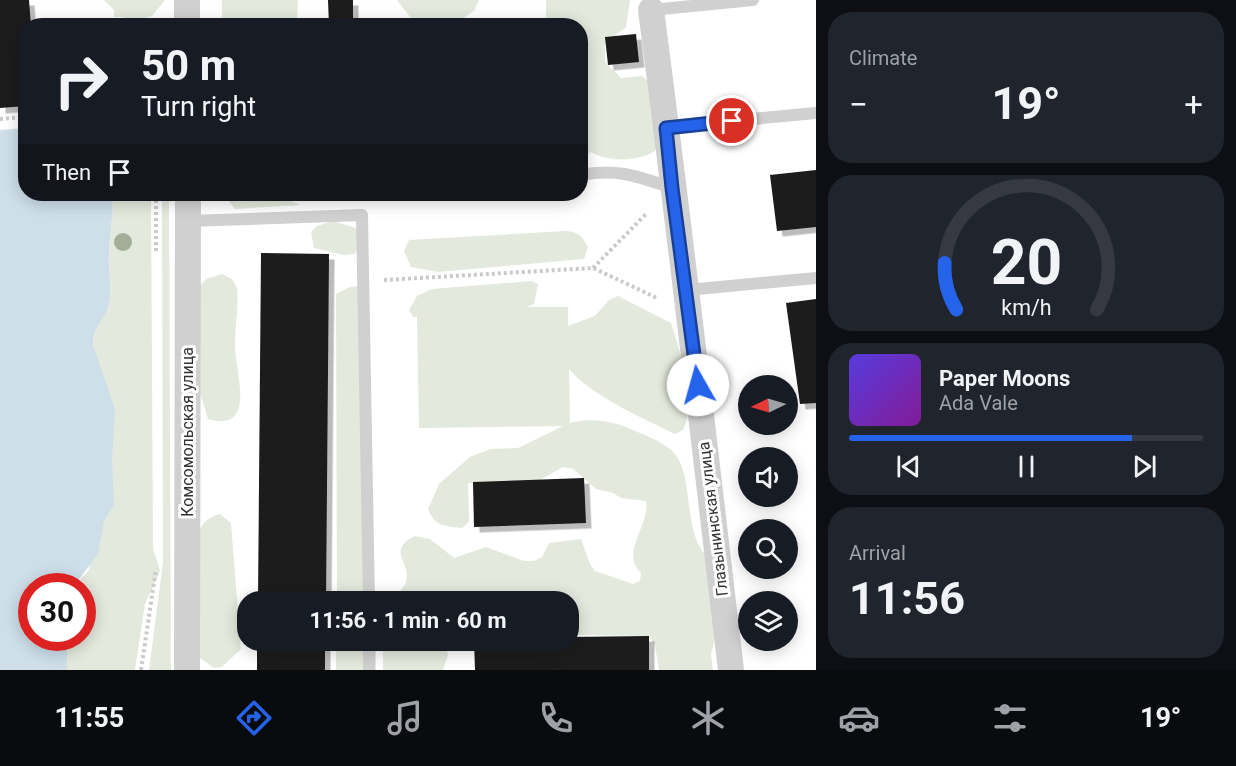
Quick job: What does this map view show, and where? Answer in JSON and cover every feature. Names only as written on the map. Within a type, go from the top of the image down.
[{"type":"street","points":[[187,0],[187,18]]},
{"type":"street","name":"Глазынинская улица","points":[[650,5],[688,302],[731,670]]},
{"type":"street","name":"Комсомольская улица","points":[[187,670],[188,201]]},
{"type":"lane","points":[[650,5],[753,0]]},
{"type":"lane","points":[[666,128],[816,113]]},
{"type":"lane","points":[[588,174],[607,170],[641,177],[672,188]]},
{"type":"lane","points":[[188,221],[362,215],[369,591]]},
{"type":"lane","points":[[688,302],[816,278]]},
{"type":"lane","points":[[369,651],[369,670]]},
{"type":"path","points":[[0,119],[18,118]]},
{"type":"path","points":[[593,268],[672,188]]},
{"type":"path","points":[[156,201],[156,264]]},
{"type":"path","points":[[365,281],[593,268],[688,302]]},
{"type":"path","points":[[141,670],[157,558]]},
{"type":"shaded area","points":[[104,0],[165,0],[152,16],[144,18],[114,17],[114,10]]},
{"type":"shaded area","points":[[222,0],[298,0],[297,18],[222,18]]},
{"type":"shaded area","points":[[397,0],[479,0],[474,11],[464,18],[411,18]]},
{"type":"shaded area","points":[[546,0],[630,0],[626,27],[605,44],[605,62],[621,78],[642,76],[651,84],[658,143],[655,151],[632,159],[606,158],[591,152],[588,154],[588,18],[546,18]]},
{"type":"shaded area","points":[[112,201],[151,201],[153,548],[160,571],[145,604],[135,670],[67,670],[67,651],[96,651],[96,573],[86,573],[89,570],[114,416],[93,339],[107,310],[110,297],[109,245]]},
{"type":"shaded area","points":[[162,201],[169,201],[171,670],[149,670],[163,562]]},
{"type":"shaded area","points":[[229,201],[291,201],[300,205],[235,209]]},
{"type":"shaded area","points":[[333,221],[359,229],[362,238],[355,254],[344,255],[314,248],[311,232],[317,226]]},
{"type":"shaded area","points":[[565,231],[576,233],[584,240],[588,247],[584,259],[438,272],[411,267],[404,251],[409,240]]},
{"type":"shaded area","points":[[222,274],[232,279],[237,288],[235,344],[240,397],[239,408],[234,417],[224,421],[208,419],[199,389],[200,286],[206,279]]},
{"type":"shaded area","points":[[532,281],[538,284],[534,304],[527,307],[568,307],[568,326],[595,316],[609,300],[618,296],[671,323],[683,363],[688,391],[689,404],[683,430],[675,434],[618,406],[579,379],[569,369],[570,423],[594,420],[618,424],[662,443],[678,459],[687,486],[694,533],[699,546],[708,557],[717,629],[711,655],[713,670],[659,670],[655,646],[649,636],[579,635],[579,591],[400,591],[406,582],[407,575],[401,552],[402,547],[406,541],[415,536],[430,539],[454,558],[486,547],[524,561],[534,561],[542,557],[549,543],[581,539],[595,571],[633,584],[640,581],[641,573],[633,557],[634,547],[644,519],[646,501],[621,498],[613,493],[596,489],[573,469],[563,467],[536,482],[468,483],[469,522],[462,528],[445,526],[430,515],[428,509],[439,484],[470,457],[490,449],[518,448],[563,426],[419,428],[417,317],[413,317],[409,310],[417,296],[432,289]]},
{"type":"shaded area","points":[[358,286],[366,591],[337,591],[336,294]]},
{"type":"shaded area","points":[[220,514],[231,523],[237,599],[237,651],[239,651],[222,667],[214,668],[200,658],[195,630],[193,572],[194,554],[201,527]]},
{"type":"shaded area","points":[[336,651],[376,651],[376,670],[336,670]]},
{"type":"shaded area","points":[[383,651],[447,651],[443,670],[383,670]]},
{"type":"water","points":[[18,129],[18,201],[112,201],[109,245],[110,297],[107,310],[95,333],[93,345],[115,409],[112,459],[114,505],[104,521],[98,554],[84,573],[18,573],[18,651],[67,651],[67,670],[0,670],[0,130]]},
{"type":"building","points":[[0,0],[29,0],[30,18],[18,18],[18,107],[0,108]]},
{"type":"building","points":[[328,0],[353,0],[353,18],[329,18]]},
{"type":"building","points":[[636,34],[639,62],[608,65],[605,37]]},
{"type":"building","points":[[816,170],[816,227],[777,231],[770,175]]},
{"type":"building","points":[[261,253],[329,254],[326,591],[258,591]]},
{"type":"building","points":[[816,299],[816,403],[800,404],[798,375],[796,375],[786,303]]},
{"type":"building","points":[[584,478],[586,523],[474,527],[473,482]]},
{"type":"building","points":[[649,636],[649,670],[475,670],[474,651],[579,651],[579,637]]},
{"type":"building","points":[[257,651],[325,651],[325,670],[257,670]]},
{"type":"route","points":[[698,385],[666,128],[732,121]]}]
